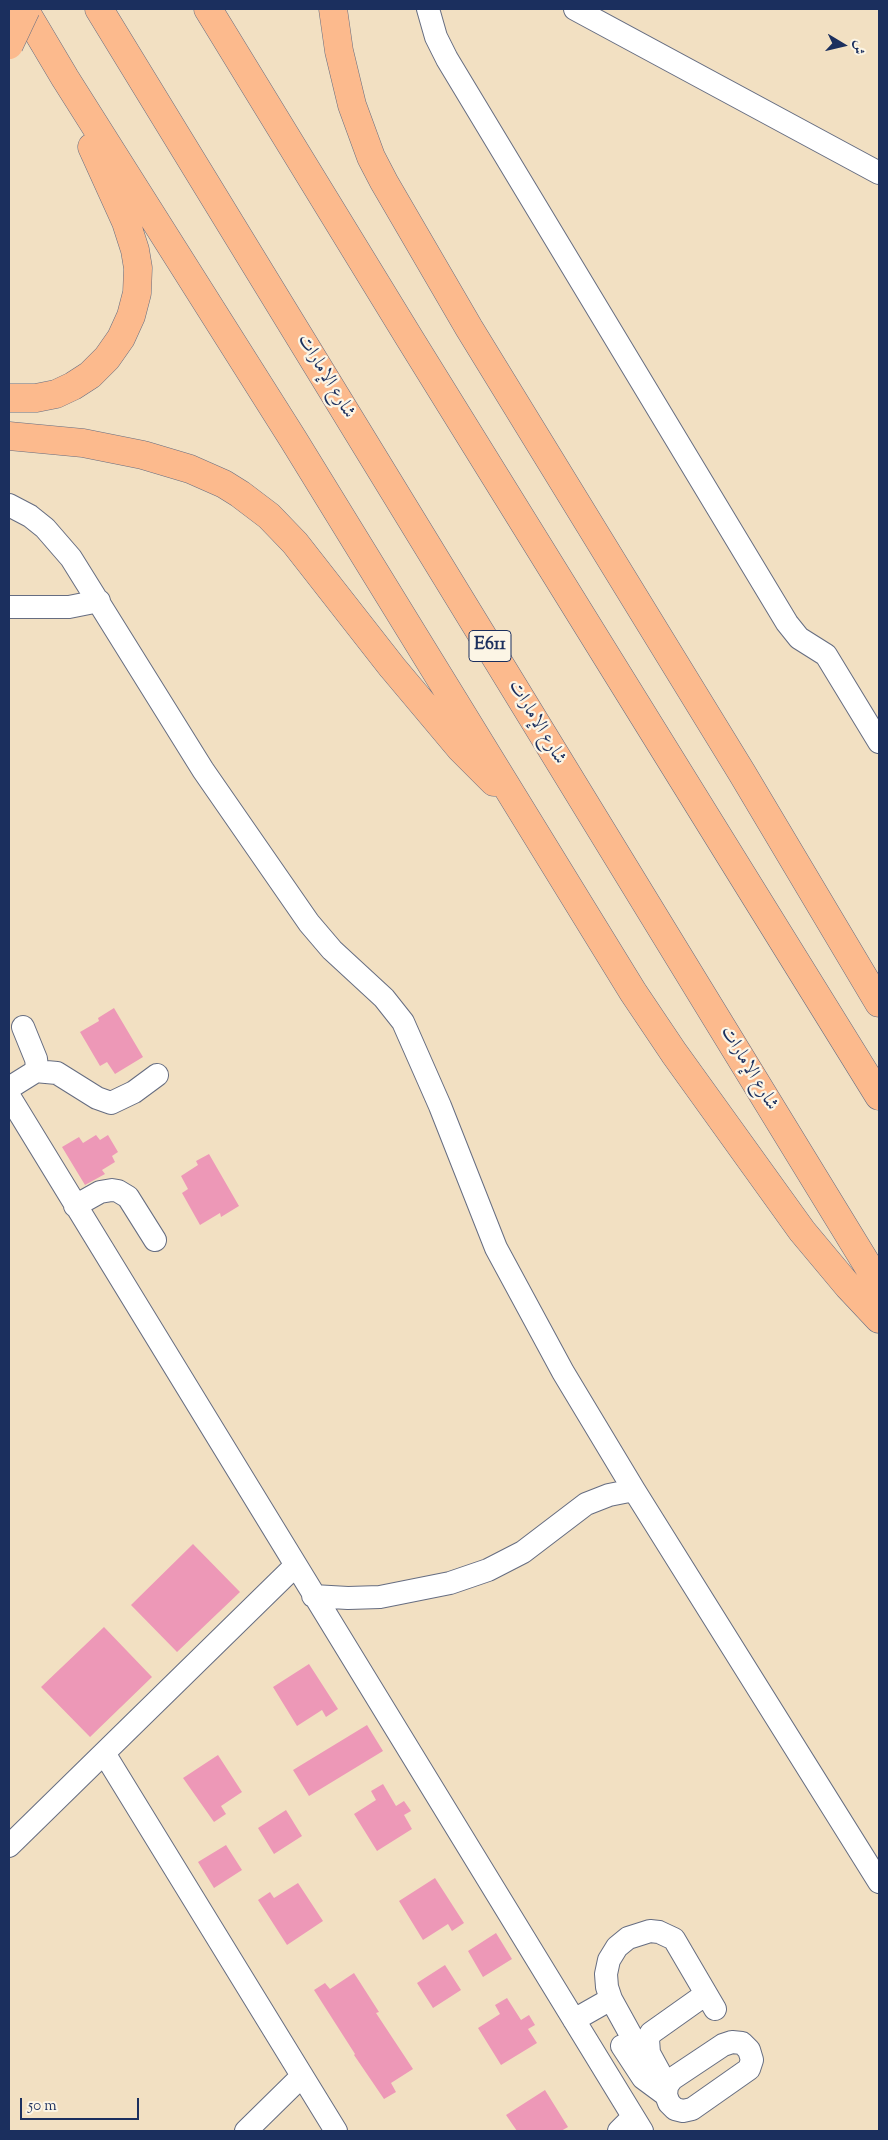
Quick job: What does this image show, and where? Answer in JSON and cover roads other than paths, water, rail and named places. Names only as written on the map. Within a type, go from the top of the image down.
[{"type":"main road","points":[[9,45],[25,9]]},
{"type":"main road","points":[[25,9],[65,78],[293,439],[519,804],[594,930],[674,1052],[802,1230],[848,1286],[879,1319]]},
{"type":"main road","name":"شارع الإمارات","points":[[99,9],[879,1284]]},
{"type":"main road","points":[[208,9],[410,340],[879,1096]]},
{"type":"main road","points":[[333,9],[339,52],[352,106],[371,158],[384,182],[469,328],[742,773],[879,1003]]},
{"type":"main road","points":[[9,398],[36,398],[56,394],[74,386],[90,375],[107,358],[121,338],[131,316],[137,293],[138,268],[126,222],[84,127],[65,78]]},
{"type":"main road","points":[[9,436],[83,444],[165,461],[208,476],[248,499],[270,516],[295,544],[392,667],[460,748],[488,777],[519,804]]},
{"type":"street","points":[[428,9],[436,37],[447,59],[787,623],[799,638],[826,655],[879,742]]},
{"type":"street","points":[[575,9],[879,173]]},
{"type":"street","points":[[9,505],[30,516],[45,528],[71,558],[203,770],[309,923],[332,950],[384,998],[403,1022],[440,1106],[496,1248],[564,1372],[634,1490],[879,1882]]},
{"type":"street","points":[[9,606],[69,607],[99,602]]},
{"type":"street","points":[[23,1027],[37,1063],[35,1071]]},
{"type":"street","points":[[9,1088],[35,1071],[57,1073],[97,1098],[111,1102],[134,1092],[157,1075]]},
{"type":"street","points":[[9,1096],[313,1596],[610,2078],[631,2127]]},
{"type":"street","points":[[75,1206],[100,1192],[118,1191],[128,1198],[154,1240]]},
{"type":"street","points":[[313,1596],[380,1597],[450,1583],[488,1570],[523,1552],[586,1504],[609,1495],[634,1490]]},
{"type":"street","points":[[9,1846],[295,1566]]},
{"type":"street","points":[[104,1753],[336,2131]]},
{"type":"street","points":[[641,2058],[605,2003],[606,1974],[609,1960],[617,1948],[628,1938],[650,1932],[659,1932],[674,1939],[710,2001],[651,2033],[648,2039],[641,2058],[643,2078],[667,2090]]},
{"type":"street","points":[[574,2020],[605,2003]]},
{"type":"street","points":[[610,2078],[641,2058]]},
{"type":"street","points":[[246,2131],[302,2076]]}]
